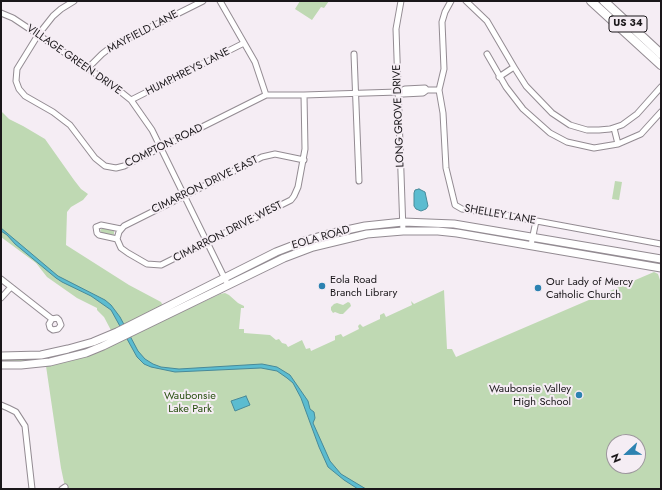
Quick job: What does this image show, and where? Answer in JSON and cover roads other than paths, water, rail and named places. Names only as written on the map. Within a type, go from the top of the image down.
[{"type":"main road","name":"US 34","points":[[591,1],[661,65]]},
{"type":"main road","name":"US 34","points":[[604,1],[661,54]]},
{"type":"main road","name":"EOLA ROAD","points":[[1,365],[35,364],[67,358],[93,350],[224,278],[276,252],[314,238],[365,226],[403,222],[454,224],[661,259]]},
{"type":"main road","name":"EOLA ROAD","points":[[132,328],[228,286],[284,258],[313,247],[360,236],[403,231],[445,232],[531,245],[661,268]]},
{"type":"main road","name":"EOLA ROAD","points":[[1,356],[32,356],[68,349],[119,335]]},
{"type":"street","name":"MAYFIELD LANE","points":[[88,68],[111,47],[203,1]]},
{"type":"street","points":[[220,1],[258,66],[266,95]]},
{"type":"street","name":"LONG GROVE DRIVE","points":[[401,1],[396,29],[403,231]]},
{"type":"street","points":[[439,90],[444,69],[442,22],[451,1]]},
{"type":"street","points":[[466,1],[487,21],[526,86],[542,104],[570,126],[593,130],[614,128],[631,119],[661,87]]},
{"type":"street","name":"COMPTON ROAD","points":[[71,2],[53,16],[38,35],[17,69],[17,87],[22,94],[30,100],[54,112],[65,120],[95,158],[105,166],[116,168],[124,166],[266,95],[398,92],[405,89],[425,88],[427,90],[439,90]]},
{"type":"street","name":"VILLAGE GREEN DRIVE","points":[[1,13],[13,18],[88,68],[131,100],[147,122],[228,286]]},
{"type":"street","name":"HUMPHREYS LANE","points":[[131,100],[244,43]]},
{"type":"street","points":[[354,54],[359,181]]},
{"type":"street","points":[[487,54],[499,77],[523,109],[540,126],[560,139],[577,145],[594,148],[618,144],[640,134],[661,112]]},
{"type":"street","points":[[499,77],[514,68]]},
{"type":"street","name":"SHELLEY LANE","points":[[439,90],[443,113],[446,168],[455,205],[462,209],[661,244]]},
{"type":"street","name":"CIMARRON DRIVE WEST","points":[[117,239],[121,248],[147,264],[164,264],[290,200],[294,196],[298,187],[304,160],[306,141],[304,95]]},
{"type":"street","points":[[614,128],[618,144]]},
{"type":"street","name":"CIMARRON DRIVE EAST","points":[[121,229],[124,226],[266,156],[275,154],[304,160]]},
{"type":"street","points":[[531,245],[536,221]]},
{"type":"street","points":[[101,224],[121,229],[117,239],[99,235],[96,227],[101,224]]},
{"type":"street","points":[[1,279],[52,319]]},
{"type":"street","points":[[1,298],[11,287]]},
{"type":"street","points":[[1,405],[16,412],[25,426],[32,489]]},
{"type":"water","points":[[419,189],[425,192],[428,206],[426,209],[421,211],[416,209],[414,206],[414,193],[415,190]]},
{"type":"water","points":[[1,228],[58,276],[105,300],[111,305],[120,317],[138,351],[145,359],[153,364],[161,367],[179,369],[262,364],[277,367],[290,375],[308,401],[310,409],[314,412],[315,418],[313,423],[330,461],[341,474],[366,489],[358,489],[328,467],[301,398],[293,383],[287,378],[277,371],[261,368],[175,372],[144,364],[137,357],[111,310],[91,296],[56,278],[15,244],[1,231]]},
{"type":"water","points":[[246,396],[250,405],[235,411],[231,401]]},
{"type":"place","name":"Eola Road Branch Library","points":[[322,286]]},
{"type":"place","name":"Our Lady of Mercy Catholic Church","points":[[538,288]]},
{"type":"place","name":"Waubonsie Valley High School","points":[[579,395]]},
{"type":"park label","name":"Waubonsie Lake Park","points":[[190,402]]}]
